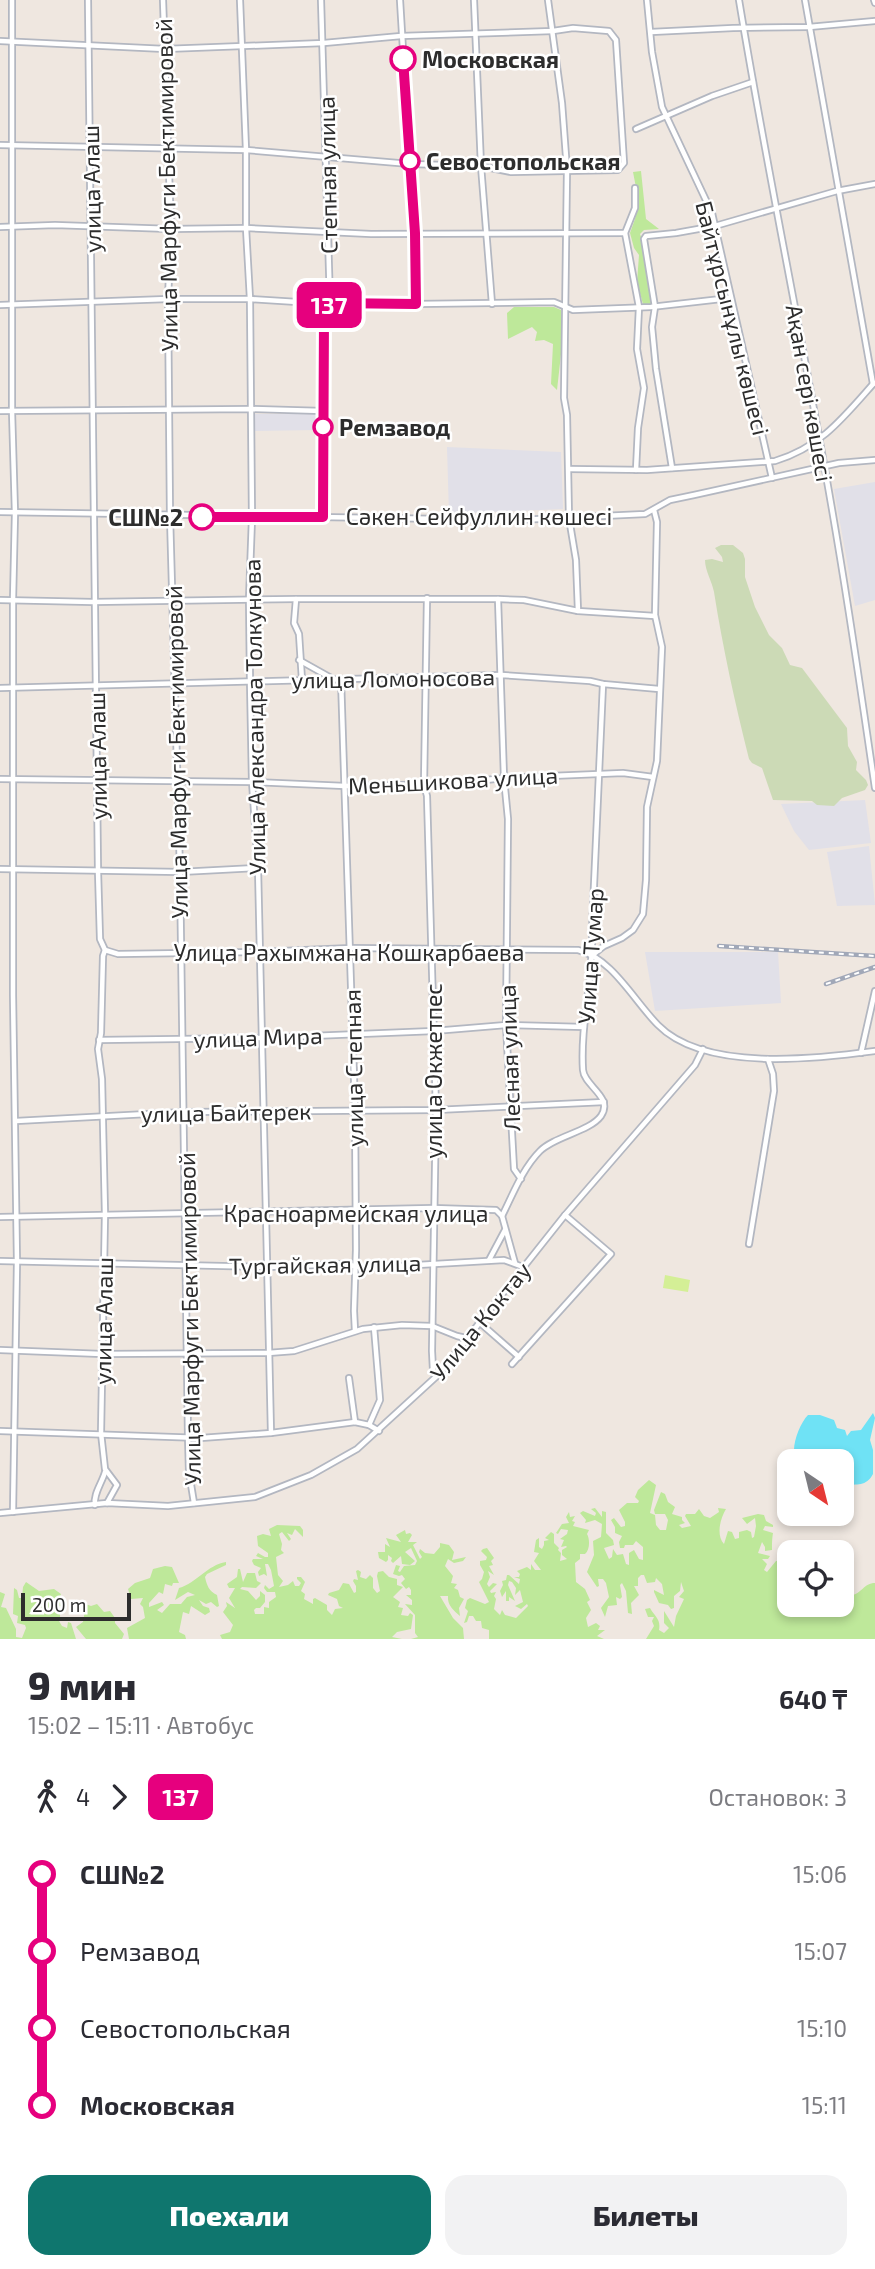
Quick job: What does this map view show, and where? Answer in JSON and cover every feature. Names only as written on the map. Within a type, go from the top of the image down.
[{"type":"street","points":[[12,0],[11,304],[15,513],[13,779],[17,1262],[13,1512]]},
{"type":"street","name":"улица Алаш","points":[[88,0],[93,602],[100,939],[105,950],[98,1058],[102,1079],[105,1214],[101,1433],[105,1471],[117,1485],[107,1503]]},
{"type":"street","name":"Улица Марфуги Бектимировой","points":[[163,0],[171,229],[168,299],[170,516],[185,1112],[188,1437],[189,1472],[194,1503]]},
{"type":"street","name":"Улица Александра Толкунова","points":[[240,0],[250,299],[252,518],[249,599],[252,782],[258,868],[271,1433]]},
{"type":"street","name":"Степная улица","points":[[321,0],[330,303],[324,316],[323,517]]},
{"type":"street","points":[[400,0],[415,233],[416,304]]},
{"type":"street","points":[[474,0],[481,166],[492,304]]},
{"type":"street","points":[[548,0],[562,103],[566,170],[564,398],[567,415],[569,518],[576,560],[578,611]]},
{"type":"street","name":"Байтұрсынұлы көшесі","points":[[647,0],[662,107],[704,193],[715,226],[772,478]]},
{"type":"street","name":"Ақан сері көшесі","points":[[739,0],[820,440],[875,788]]},
{"type":"street","points":[[569,470],[672,468],[768,461],[793,456],[820,440],[839,423],[874,382],[804,0]]},
{"type":"street","points":[[651,32],[809,27],[875,21]]},
{"type":"street","points":[[0,41],[165,49],[587,28],[612,33],[615,40],[624,163],[618,170],[511,172],[481,166],[410,164],[246,150],[0,145]]},
{"type":"street","points":[[636,129],[712,96],[753,82]]},
{"type":"street","points":[[672,468],[656,369],[652,327],[655,307],[644,239],[646,236],[715,226],[837,191],[875,184]]},
{"type":"street","points":[[635,188],[635,208],[625,233],[639,307],[637,349],[644,388],[636,470]]},
{"type":"street","points":[[0,227],[625,233]]},
{"type":"street","points":[[0,305],[250,299],[416,304],[554,302],[573,310],[655,307],[730,298]]},
{"type":"street","points":[[0,411],[323,411]]},
{"type":"street","name":"Сәкен Сейфуллин көшесі","points":[[0,512],[252,518],[518,520],[645,514],[670,500],[824,466],[875,460]]},
{"type":"street","points":[[654,510],[657,522],[656,616],[662,647],[657,761],[646,807],[643,914],[634,930],[593,955],[601,960],[659,1026],[679,1041],[703,1049],[768,1059],[823,1058],[875,1051]]},
{"type":"street","name":"улица Окжетпес","points":[[427,598],[424,785],[427,796],[436,1110],[433,1370],[438,1375]]},
{"type":"street","points":[[296,599],[294,623],[299,634],[302,680]]},
{"type":"street","points":[[0,600],[93,602],[498,599],[524,600],[578,611],[656,616]]},
{"type":"street","name":"Лесная улица","points":[[498,599],[504,778],[508,819],[506,1025],[514,1169],[521,1179]]},
{"type":"street","points":[[299,660],[334,679]]},
{"type":"street","name":"улица Ломоносова","points":[[0,688],[501,675],[590,681],[659,690]]},
{"type":"street","name":"улица Степная","points":[[341,679],[355,1109],[355,1331]]},
{"type":"street","name":"Улица Тумар","points":[[603,684],[593,955],[584,1027],[583,1074],[605,1102]]},
{"type":"street","name":"Меньшикова улица","points":[[0,779],[252,782],[345,786],[449,784],[504,778],[622,773],[653,777]]},
{"type":"street","points":[[0,869],[180,872],[258,868]]},
{"type":"street","name":"Улица Рахымжана Кошкарбаева","points":[[105,950],[118,954],[351,948],[578,950],[593,955]]},
{"type":"street","points":[[861,1053],[875,991]]},
{"type":"street","name":"улица Мира","points":[[99,1040],[262,1038],[434,1031],[506,1025],[584,1027]]},
{"type":"street","points":[[101,1033],[106,1040]]},
{"type":"street","name":"Улица Коктау","points":[[0,1513],[107,1503],[168,1506],[260,1496],[325,1468],[357,1449],[438,1375],[565,1215],[695,1065],[703,1049]]},
{"type":"street","points":[[749,1244],[774,1091],[773,1074],[768,1059]]},
{"type":"street","points":[[515,1263],[502,1216],[521,1179],[540,1151],[597,1121],[605,1102]]},
{"type":"street","name":"улица Байтерек","points":[[16,1121],[185,1112],[436,1110],[605,1102]]},
{"type":"street","name":"Красноармейская улица","points":[[0,1217],[433,1208],[496,1210],[502,1216]]},
{"type":"street","points":[[512,1364],[611,1254],[565,1215]]},
{"type":"street","points":[[489,1260],[506,1229]]},
{"type":"street","name":"Тургайская улица","points":[[0,1261],[268,1266],[344,1264],[378,1268],[504,1260],[523,1267]]},
{"type":"street","points":[[479,1322],[519,1357]]},
{"type":"street","points":[[0,1349],[102,1354],[268,1353],[294,1351],[374,1327],[432,1326],[466,1338]]},
{"type":"street","points":[[369,1425],[380,1400],[374,1327]]},
{"type":"street","points":[[349,1378],[355,1422]]},
{"type":"street","points":[[0,1431],[188,1437],[271,1433],[355,1422],[369,1425],[379,1431]]},
{"type":"street","points":[[95,1505],[94,1498],[102,1484],[105,1471]]},
{"type":"shaded area","points":[[254,414],[317,414],[317,430],[255,431]]},
{"type":"shaded area","points":[[447,447],[561,452],[563,509],[449,514]]},
{"type":"shaded area","points":[[875,482],[875,600],[855,606],[834,489]]},
{"type":"shaded area","points":[[865,800],[871,843],[809,850],[794,831],[781,804]]},
{"type":"shaded area","points":[[869,846],[875,905],[837,906],[827,852]]},
{"type":"shaded area","points":[[645,952],[778,952],[781,1003],[655,1011]]},
{"type":"green space","points":[[641,171],[646,219],[659,229],[644,230],[640,234],[652,304],[643,304],[637,282],[639,255],[630,233],[638,198],[633,172]]},
{"type":"green space","points":[[514,307],[554,307],[561,310],[563,336],[557,390],[551,384],[553,344],[544,340],[535,341],[537,332],[532,327],[508,339],[507,313]]},
{"type":"green space","points":[[733,545],[743,553],[745,577],[755,607],[769,635],[782,648],[790,665],[802,668],[847,728],[848,746],[857,762],[856,770],[868,785],[865,790],[842,798],[834,806],[817,805],[812,801],[773,800],[762,768],[749,759],[714,592],[705,564],[705,560],[712,559],[723,562],[715,548]]},
{"type":"green space","points":[[665,1275],[690,1280],[688,1292],[663,1288]]},
{"type":"green space","points":[[649,1480],[656,1485],[650,1513],[655,1515],[656,1525],[660,1530],[666,1530],[668,1520],[665,1514],[655,1514],[654,1510],[661,1492],[675,1507],[672,1514],[682,1517],[685,1523],[679,1525],[682,1528],[691,1526],[686,1514],[695,1514],[699,1509],[704,1516],[710,1518],[719,1512],[718,1508],[726,1509],[720,1527],[724,1544],[728,1531],[732,1532],[735,1539],[739,1538],[739,1532],[747,1530],[751,1532],[752,1538],[754,1537],[755,1518],[747,1524],[742,1518],[764,1515],[766,1521],[773,1525],[765,1526],[763,1530],[773,1533],[772,1550],[765,1551],[762,1542],[758,1553],[770,1556],[768,1559],[762,1559],[767,1564],[764,1570],[767,1572],[777,1561],[777,1617],[854,1617],[854,1594],[875,1583],[875,1639],[646,1639],[654,1626],[654,1617],[648,1617],[645,1609],[650,1608],[658,1621],[659,1630],[664,1633],[669,1628],[664,1623],[664,1611],[674,1627],[684,1599],[679,1597],[684,1591],[681,1582],[680,1591],[674,1596],[674,1608],[671,1609],[668,1605],[659,1603],[654,1592],[664,1595],[662,1584],[656,1578],[655,1582],[647,1583],[644,1575],[638,1578],[638,1586],[634,1586],[639,1595],[631,1603],[632,1614],[628,1613],[626,1591],[622,1583],[622,1597],[616,1597],[617,1605],[608,1606],[605,1617],[601,1608],[609,1597],[606,1583],[603,1579],[598,1579],[597,1587],[587,1572],[594,1555],[593,1541],[601,1537],[602,1524],[595,1520],[585,1523],[586,1520],[580,1513],[583,1511],[595,1516],[596,1513],[591,1509],[595,1508],[602,1517],[602,1511],[606,1512],[606,1533],[614,1545],[604,1548],[609,1559],[613,1549],[617,1555],[623,1554],[626,1564],[629,1565],[629,1553],[634,1550],[639,1559],[643,1560],[643,1547],[636,1541],[633,1545],[620,1548],[622,1536],[615,1533],[611,1520],[614,1518],[621,1527],[625,1526],[619,1510],[627,1503],[638,1503],[635,1497],[638,1490]]},
{"type":"green space","points":[[569,1512],[570,1517],[575,1516],[573,1526],[589,1530],[588,1550],[585,1554],[580,1554],[580,1559],[575,1563],[576,1582],[585,1589],[590,1600],[587,1602],[591,1610],[586,1618],[588,1627],[596,1623],[600,1626],[598,1630],[605,1630],[597,1636],[604,1639],[489,1639],[489,1630],[482,1628],[481,1621],[469,1616],[464,1623],[468,1611],[465,1608],[467,1600],[470,1598],[485,1604],[489,1602],[479,1582],[484,1572],[480,1561],[486,1560],[487,1557],[481,1551],[487,1548],[494,1558],[491,1561],[493,1565],[489,1566],[494,1575],[488,1571],[490,1577],[487,1584],[489,1587],[493,1583],[497,1584],[490,1591],[496,1592],[494,1609],[500,1615],[502,1610],[505,1615],[516,1618],[528,1606],[527,1604],[521,1609],[515,1606],[523,1602],[520,1590],[515,1595],[516,1588],[509,1581],[508,1585],[515,1601],[509,1597],[509,1601],[506,1601],[506,1591],[502,1597],[500,1591],[502,1581],[509,1575],[519,1584],[520,1579],[514,1577],[519,1577],[517,1571],[527,1567],[531,1570],[531,1564],[535,1570],[541,1570],[534,1561],[539,1553],[534,1552],[536,1540],[539,1538],[539,1547],[542,1549],[544,1541],[549,1540],[545,1538],[551,1532],[561,1553],[560,1561],[567,1559],[562,1555],[562,1550],[567,1547],[561,1547],[564,1540],[560,1539],[568,1530],[561,1529],[556,1533],[562,1524],[569,1523],[566,1517]]},
{"type":"green space","points":[[277,1525],[300,1526],[303,1530],[303,1537],[295,1529],[292,1535],[287,1533],[291,1539],[289,1541],[282,1532],[279,1534],[281,1550],[284,1553],[276,1557],[278,1575],[283,1581],[279,1587],[293,1581],[295,1586],[299,1586],[301,1583],[297,1577],[301,1577],[305,1582],[301,1591],[305,1594],[304,1599],[313,1604],[315,1598],[327,1605],[327,1610],[332,1615],[335,1609],[343,1608],[329,1593],[339,1590],[343,1583],[349,1584],[354,1593],[356,1592],[353,1581],[358,1580],[358,1570],[361,1572],[360,1577],[366,1579],[370,1575],[373,1578],[373,1588],[377,1593],[380,1591],[378,1572],[383,1571],[389,1577],[397,1579],[397,1585],[403,1587],[393,1597],[400,1602],[398,1607],[403,1608],[401,1615],[413,1615],[411,1629],[397,1632],[392,1637],[402,1639],[222,1639],[220,1635],[230,1632],[233,1625],[223,1612],[227,1606],[226,1602],[235,1608],[229,1598],[235,1588],[229,1588],[227,1584],[237,1577],[238,1569],[243,1582],[247,1573],[255,1573],[257,1581],[261,1583],[256,1588],[240,1589],[248,1591],[256,1600],[260,1591],[265,1595],[265,1602],[254,1610],[255,1614],[264,1614],[264,1607],[269,1608],[269,1602],[276,1597],[275,1592],[267,1592],[264,1588],[265,1585],[269,1589],[274,1586],[268,1564],[265,1564],[267,1576],[259,1576],[261,1568],[252,1561],[263,1559],[256,1556],[258,1553],[268,1557],[268,1553],[258,1546],[257,1536],[271,1536],[269,1529]]},
{"type":"green space","points":[[405,1530],[406,1534],[412,1535],[408,1542],[417,1542],[413,1545],[420,1559],[420,1549],[434,1554],[440,1543],[449,1545],[454,1552],[452,1560],[466,1557],[463,1561],[454,1563],[448,1559],[445,1566],[453,1576],[451,1583],[457,1584],[454,1588],[464,1599],[459,1608],[460,1616],[450,1605],[448,1596],[440,1596],[453,1618],[463,1628],[464,1639],[411,1639],[418,1637],[415,1633],[415,1615],[405,1604],[412,1605],[412,1600],[406,1595],[411,1595],[411,1590],[401,1583],[405,1579],[402,1575],[393,1574],[396,1565],[400,1566],[400,1572],[404,1566],[415,1565],[417,1561],[411,1548],[405,1552],[415,1561],[410,1565],[402,1564],[401,1556],[393,1563],[388,1555],[386,1562],[379,1558],[378,1552],[385,1552],[385,1544],[390,1547],[386,1538],[401,1542],[396,1535]]},
{"type":"green space","points":[[226,1562],[226,1565],[205,1577],[209,1588],[217,1595],[219,1606],[199,1600],[210,1612],[205,1615],[191,1606],[189,1614],[183,1612],[179,1632],[185,1635],[186,1639],[129,1639],[127,1628],[145,1618],[140,1604],[143,1598],[131,1599],[128,1589],[135,1583],[150,1578],[153,1569],[172,1567],[179,1583],[173,1583],[172,1586],[165,1584],[163,1594],[159,1592],[149,1603],[149,1607],[162,1602],[164,1605],[157,1610],[162,1613],[170,1604],[181,1604],[187,1597],[195,1595],[188,1592],[175,1600],[179,1588]]},
{"type":"green space","points":[[26,1582],[39,1591],[54,1589],[61,1594],[61,1606],[58,1606],[54,1599],[51,1601],[60,1612],[59,1621],[62,1626],[67,1628],[68,1622],[71,1623],[76,1639],[0,1639],[0,1592],[5,1594],[1,1607],[6,1608],[16,1629],[16,1637],[22,1638],[26,1628],[25,1625],[17,1623],[18,1616],[13,1614],[14,1588],[19,1598],[22,1598]]},
{"type":"green space","points":[[83,1603],[91,1606],[97,1604],[104,1612],[110,1611],[124,1634],[122,1639],[86,1639],[76,1627],[83,1622],[85,1610],[75,1606]]},
{"type":"water","points":[[873,1413],[875,1418],[870,1440],[873,1450],[873,1474],[864,1483],[857,1485],[854,1485],[854,1449],[794,1449],[798,1431],[808,1415],[820,1415],[834,1420],[837,1428],[845,1430],[847,1436],[851,1431],[861,1430]]},
{"type":"railway","points":[[719,946],[875,956]]},
{"type":"railway","points":[[826,984],[875,967]]},
{"type":"bus line","name":"137","points":[[202,517],[323,517],[324,316],[330,303],[416,304],[415,233],[403,59]]},
{"type":"place","name":"Московская","points":[[403,59]]},
{"type":"place","name":"Севостопольская","points":[[410,161]]},
{"type":"place","name":"Ремзавод","points":[[323,427]]},
{"type":"place","name":"СШ№2","points":[[202,517]]}]
